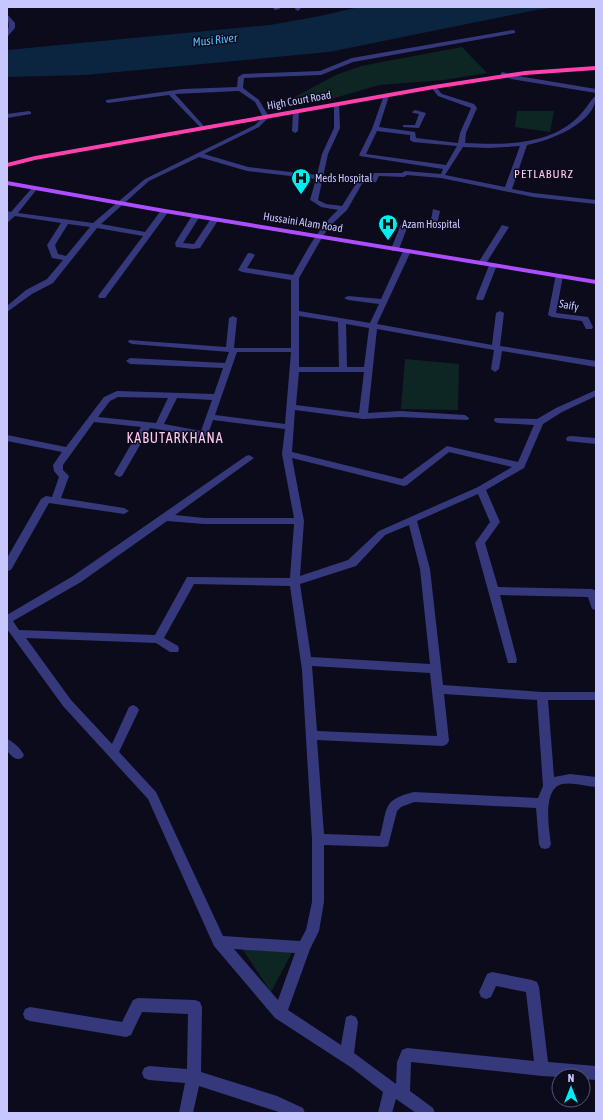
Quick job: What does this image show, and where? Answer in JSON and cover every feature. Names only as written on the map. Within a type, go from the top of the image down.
[{"type":"highway","name":"High Court Road","points":[[7,160],[505,75],[596,66]]},
{"type":"highway","name":"High Court Road","points":[[7,165],[42,157],[266,115],[505,75]]},
{"type":"main road","name":"Hussaini Alam Road","points":[[7,183],[34,189],[596,282]]},
{"type":"street","points":[[7,16],[12,23],[12,28],[8,34]]},
{"type":"street","points":[[240,89],[241,77],[243,76],[321,73],[352,60],[513,32]]},
{"type":"street","points":[[505,75],[596,91]]},
{"type":"street","points":[[434,87],[440,95],[472,105],[474,108],[463,132],[461,145],[441,176]]},
{"type":"street","points":[[7,310],[29,292],[50,281],[95,225],[147,180],[257,126],[266,115],[257,101],[240,89],[171,93],[108,101]]},
{"type":"street","points":[[171,93],[201,126]]},
{"type":"street","points":[[386,96],[376,126],[362,155],[447,167]]},
{"type":"street","points":[[376,126],[413,133],[412,140],[461,145],[492,146],[524,143],[552,137],[564,132],[583,116],[596,98]]},
{"type":"street","points":[[337,104],[337,128],[325,154],[318,177],[314,200],[317,204],[344,208]]},
{"type":"street","points":[[296,111],[296,131]]},
{"type":"street","points":[[376,126],[417,127],[423,114],[415,112]]},
{"type":"street","points":[[7,116],[29,113]]},
{"type":"street","points":[[508,190],[524,143]]},
{"type":"street","points":[[199,155],[247,169],[318,177]]},
{"type":"street","points":[[280,1013],[304,947],[312,932],[318,902],[318,838],[306,661],[296,582],[299,521],[288,454],[295,369],[295,278],[319,236],[328,223],[344,208],[361,180],[374,181],[376,174],[404,176],[405,173],[441,176],[508,190],[596,202]]},
{"type":"street","points":[[7,221],[10,214],[34,189]]},
{"type":"street","points":[[102,296],[166,211]]},
{"type":"street","points":[[395,249],[404,226],[433,227],[436,211]]},
{"type":"street","points":[[10,214],[95,225],[148,234]]},
{"type":"street","points":[[196,216],[179,243],[180,245],[196,246],[215,219]]},
{"type":"street","points":[[66,222],[51,245],[55,256],[67,258]]},
{"type":"street","points":[[482,263],[505,227]]},
{"type":"street","points":[[363,416],[373,325],[407,251]]},
{"type":"street","points":[[251,255],[242,270],[295,278]]},
{"type":"street","points":[[480,298],[493,265]]},
{"type":"street","name":"Saify","points":[[559,276],[552,315],[585,319],[589,327]]},
{"type":"street","points":[[348,298],[384,302]]},
{"type":"street","points":[[294,313],[373,325],[497,348],[596,364]]},
{"type":"street","points":[[495,369],[500,313]]},
{"type":"street","points":[[93,419],[159,426],[204,434],[228,366],[232,350],[233,318]]},
{"type":"street","points":[[342,320],[343,370]]},
{"type":"street","points":[[132,342],[232,350],[295,350]]},
{"type":"street","points":[[130,361],[228,366]]},
{"type":"street","points":[[295,369],[368,369]]},
{"type":"street","points":[[498,420],[539,422],[559,410],[596,393]]},
{"type":"street","points":[[55,500],[64,476],[59,471],[58,465],[68,450],[111,396],[174,395],[217,397]]},
{"type":"street","points":[[159,426],[174,395]]},
{"type":"street","points":[[291,407],[363,416],[400,414],[465,418]]},
{"type":"street","points":[[210,417],[290,427]]},
{"type":"street","points":[[158,639],[191,580],[296,582],[352,563],[382,533],[481,489],[521,466],[539,422]]},
{"type":"street","points":[[119,474],[147,425]]},
{"type":"street","points":[[7,438],[68,450]]},
{"type":"street","points":[[570,439],[596,441]]},
{"type":"street","points":[[288,454],[404,484],[447,449],[521,466]]},
{"type":"street","points":[[249,458],[77,579],[7,621],[18,634],[67,703],[152,796],[219,942],[280,1013],[428,1113]]},
{"type":"street","points":[[481,489],[494,522],[480,543],[512,660]]},
{"type":"street","points":[[7,567],[46,499],[124,510]]},
{"type":"street","points":[[164,517],[204,521],[299,521]]},
{"type":"street","points":[[310,735],[443,741],[425,568],[412,520]]},
{"type":"street","points":[[494,591],[592,593],[596,606]]},
{"type":"street","points":[[18,634],[158,639],[174,649]]},
{"type":"street","points":[[306,661],[436,669]]},
{"type":"street","points":[[438,689],[542,696],[596,696]]},
{"type":"street","points":[[542,696],[549,786],[542,803],[545,844]]},
{"type":"street","points":[[113,754],[133,710]]},
{"type":"street","points":[[7,744],[18,755]]},
{"type":"street","points":[[549,786],[555,781],[563,779],[596,782]]},
{"type":"street","points":[[318,838],[384,842],[392,808],[397,801],[414,797],[542,803]]},
{"type":"street","points":[[219,942],[304,947]]},
{"type":"street","points":[[486,992],[492,978],[532,987],[542,1069]]},
{"type":"street","points":[[30,1014],[126,1030],[138,1005],[195,1007],[194,1076],[186,1113]]},
{"type":"street","points":[[348,1058],[351,1022]]},
{"type":"street","points":[[385,1113],[397,1092],[404,1062],[407,1056],[415,1055],[542,1069],[596,1073]]},
{"type":"street","points":[[149,1073],[194,1076],[277,1103],[298,1113]]},
{"type":"green space","points":[[462,47],[487,73],[444,80],[379,85],[338,97],[296,105],[291,99],[336,75],[361,66]]},
{"type":"green space","points":[[517,111],[554,111],[550,132],[515,127]]},
{"type":"green space","points":[[405,359],[459,364],[458,410],[401,409]]},
{"type":"green space","points":[[235,938],[297,943],[271,992]]},
{"type":"water","name":"Musi River","points":[[359,7],[559,7],[536,10],[329,52],[85,75],[7,77],[7,50],[270,25]]},
{"type":"place","name":"Meds Hospital","points":[[301,195]]},
{"type":"place","name":"Azam Hospital","points":[[388,241]]},
{"type":"district","name":"PETLABURZ","points":[[544,174]]},
{"type":"district","name":"KABUTARKHANA","points":[[175,438]]}]
